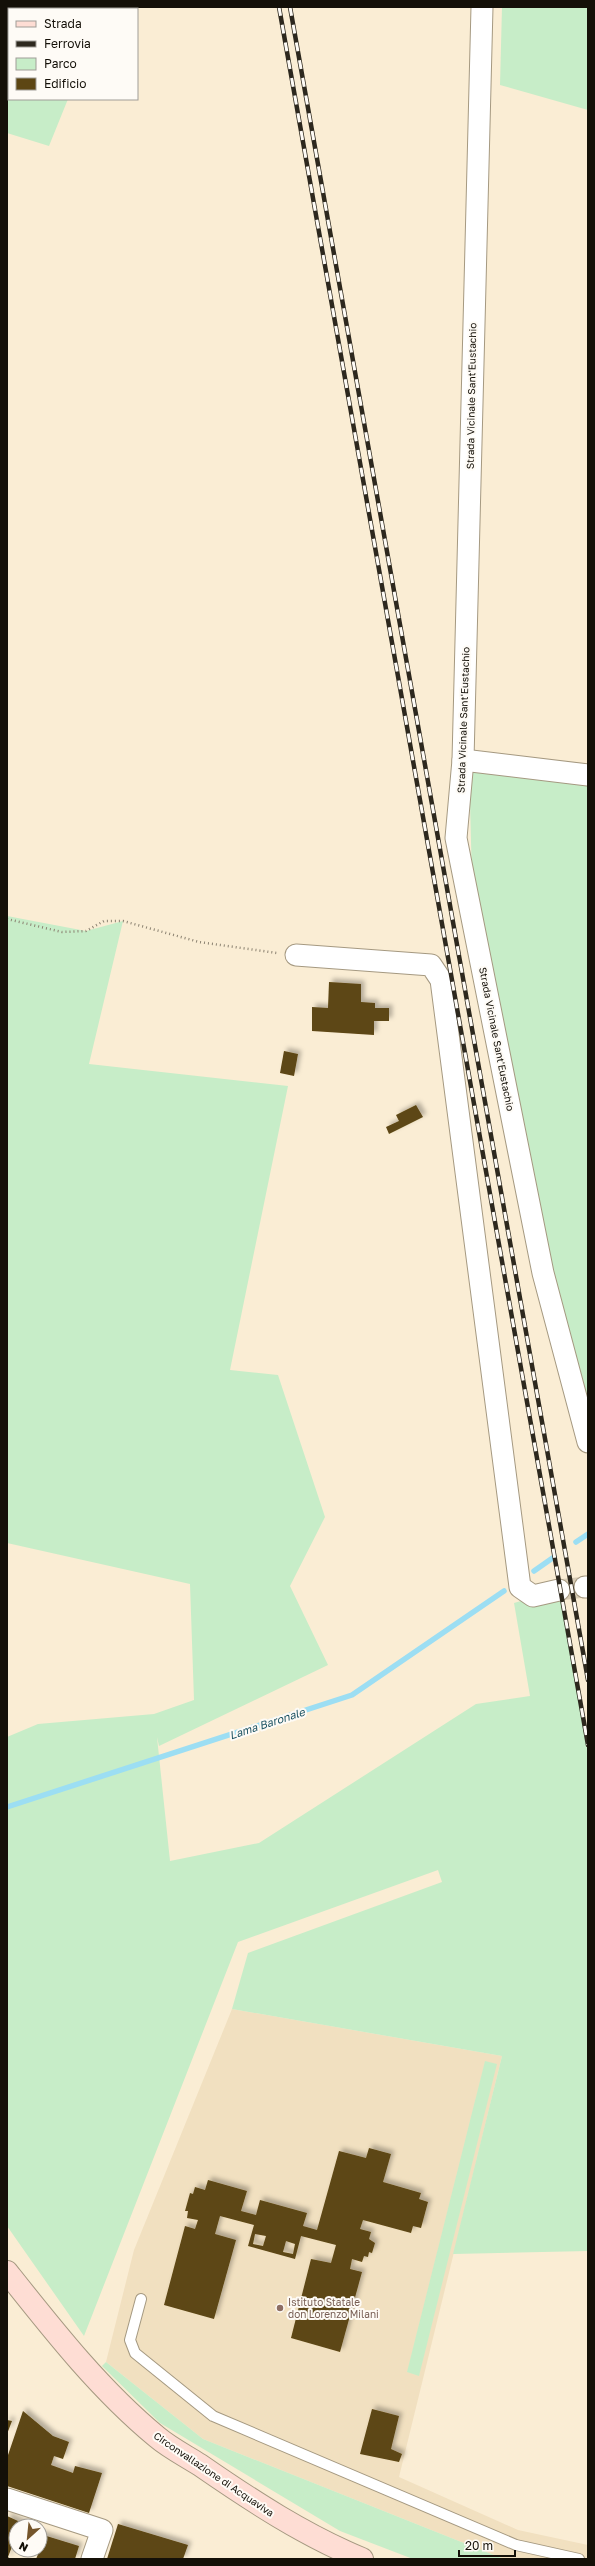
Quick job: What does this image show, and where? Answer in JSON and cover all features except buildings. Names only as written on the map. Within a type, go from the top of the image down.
[{"type":"main road","name":"Circonvallazione di Acquaviva","points":[[7,2272],[51,2327],[91,2372],[158,2438],[284,2520],[339,2550],[362,2559]]},
{"type":"street","name":"Strada Vicinale Sant'Eustachio","points":[[482,7],[463,760],[456,838],[542,1266],[588,1442]]},
{"type":"street","points":[[463,760],[588,775]]},
{"type":"street","points":[[296,956],[431,965],[442,980],[520,1587],[533,1596],[559,1590]]},
{"type":"street","points":[[7,2499],[102,2530],[92,2559]]},
{"type":"lane","points":[[141,2299],[130,2340],[135,2353],[213,2416],[516,2545],[579,2559]]},
{"type":"path","points":[[7,919],[62,932],[86,931],[104,921],[123,921],[199,942],[296,956]]},
{"type":"shaded area","name":"Istituto Statale don Lorenzo Milani","points":[[232,2009],[502,2056],[399,2477],[518,2530],[588,2545],[588,2559],[504,2559],[203,2439],[106,2362],[134,2250]]},
{"type":"green space","points":[[7,7],[104,7],[8,8],[8,100],[68,100],[49,146],[7,133]]},
{"type":"green space","points":[[502,7],[588,7],[588,110],[500,85]]},
{"type":"green space","points":[[469,763],[588,777],[588,1407],[564,1339],[472,881]]},
{"type":"green space","points":[[7,916],[86,931],[123,921],[89,1064],[288,1086],[230,1370],[278,1375],[325,1517],[290,1586],[328,1665],[159,1746],[157,1737],[170,1861],[259,1843],[476,1704],[530,1696],[514,1603],[559,1590],[588,1752],[588,2251],[453,2254],[502,2056],[232,2009],[248,1953],[442,1882],[438,1870],[238,1942],[84,2336],[7,2226],[7,1737],[38,1724],[154,1714],[194,1700],[190,1584],[7,1543]]},
{"type":"green space","points":[[485,2061],[497,2064],[419,2376],[407,2372]]},
{"type":"green space","points":[[106,2362],[203,2439],[504,2559],[413,2559],[340,2531],[160,2423],[102,2366]]},
{"type":"waterway","name":"Lama Baronale","points":[[576,1542],[588,1534]]},
{"type":"waterway","name":"Lama Baronale","points":[[534,1571],[554,1557]]},
{"type":"waterway","name":"Lama Baronale","points":[[7,1807],[352,1695],[504,1591]]},
{"type":"tunnel","points":[[559,1590],[585,1587]]},
{"type":"railway","points":[[279,7],[588,1745]]},
{"type":"railway","points":[[290,7],[588,1680]]},
{"type":"place","name":"Istituto Statale don Lorenzo Milani","points":[[280,2308]]}]
